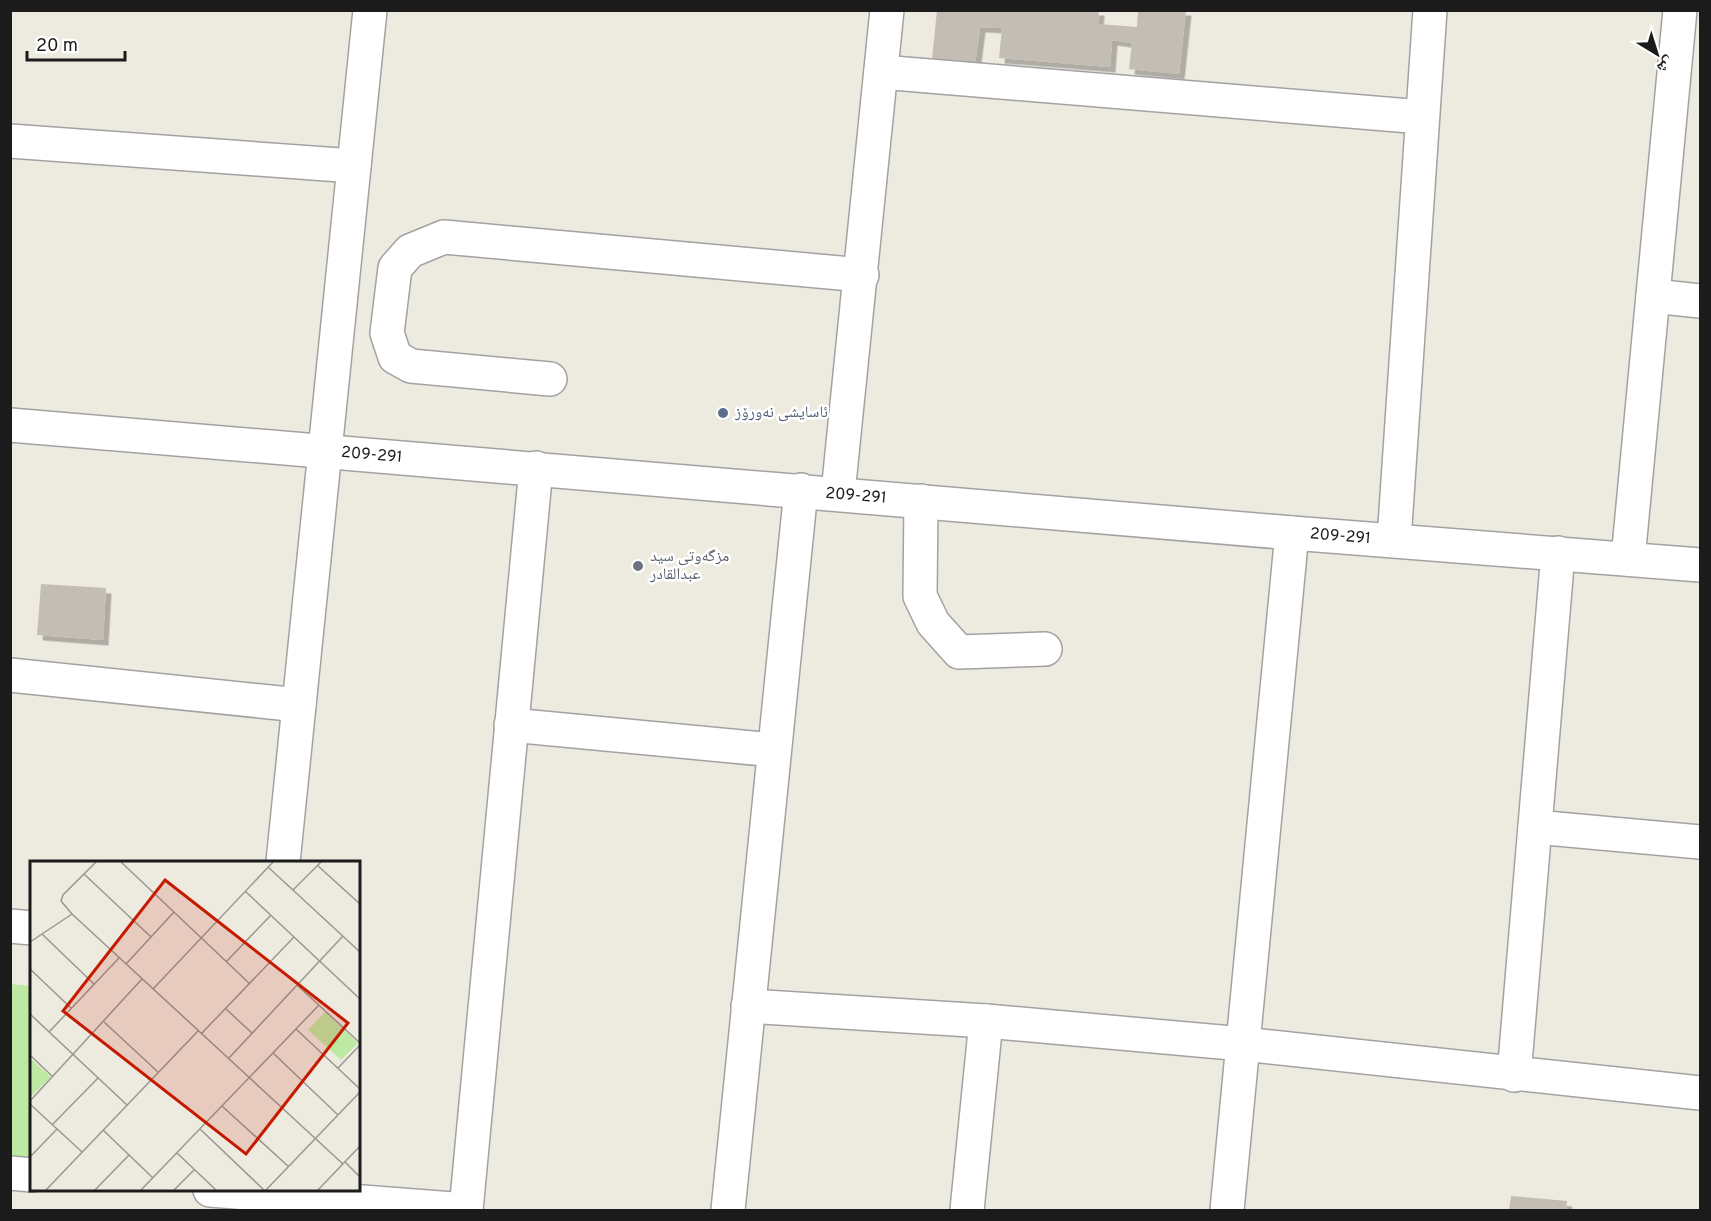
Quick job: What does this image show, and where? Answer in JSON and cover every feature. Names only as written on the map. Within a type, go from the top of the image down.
[{"type":"street","points":[[283,861],[370,10]]},
{"type":"street","points":[[838,493],[862,276],[887,10]]},
{"type":"street","points":[[1394,540],[1430,10]]},
{"type":"street","points":[[1628,559],[1653,296],[1688,54],[1680,10]]},
{"type":"street","points":[[881,72],[1422,117]]},
{"type":"street","points":[[10,141],[354,166]]},
{"type":"street","points":[[550,379],[411,366],[395,357],[387,333],[396,268],[410,251],[444,237],[862,276]]},
{"type":"street","points":[[1653,296],[1701,301]]},
{"type":"street","name":"209-291","points":[[10,425],[1292,533],[1701,565]]},
{"type":"street","points":[[249,1191],[466,1210],[536,468]]},
{"type":"street","points":[[728,1210],[801,490]]},
{"type":"street","points":[[921,501],[920,596],[933,623],[959,652],[1044,649]]},
{"type":"street","points":[[1227,1210],[1292,533]]},
{"type":"street","points":[[1514,1075],[1558,553]]},
{"type":"street","points":[[10,675],[299,705]]},
{"type":"street","points":[[511,725],[774,750]]},
{"type":"street","points":[[1535,827],[1701,842]]},
{"type":"street","points":[[10,926],[30,928]]},
{"type":"street","points":[[748,1006],[986,1021],[1243,1044],[1514,1075],[1701,1093]]},
{"type":"street","points":[[967,1210],[986,1021]]},
{"type":"street","points":[[10,1173],[30,1175]]},
{"type":"green space","points":[[10,984],[30,986],[30,1166],[11,1164]]},
{"type":"building","points":[[937,10],[1099,10],[1098,24],[1137,27],[1138,10],[1186,10],[1179,74],[1129,69],[1132,43],[1112,40],[1110,67],[999,58],[1002,28],[980,27],[975,65],[932,60]]},
{"type":"building","points":[[41,584],[106,588],[103,640],[37,635]]},
{"type":"building","points":[[1511,1196],[1567,1201],[1566,1210],[1509,1210]]},
{"type":"place","name":"ئاسایشی نەورۆز","points":[[723,413]]},
{"type":"place","name":"مزگەوتی سید عبدالقادر","points":[[638,566]]}]
